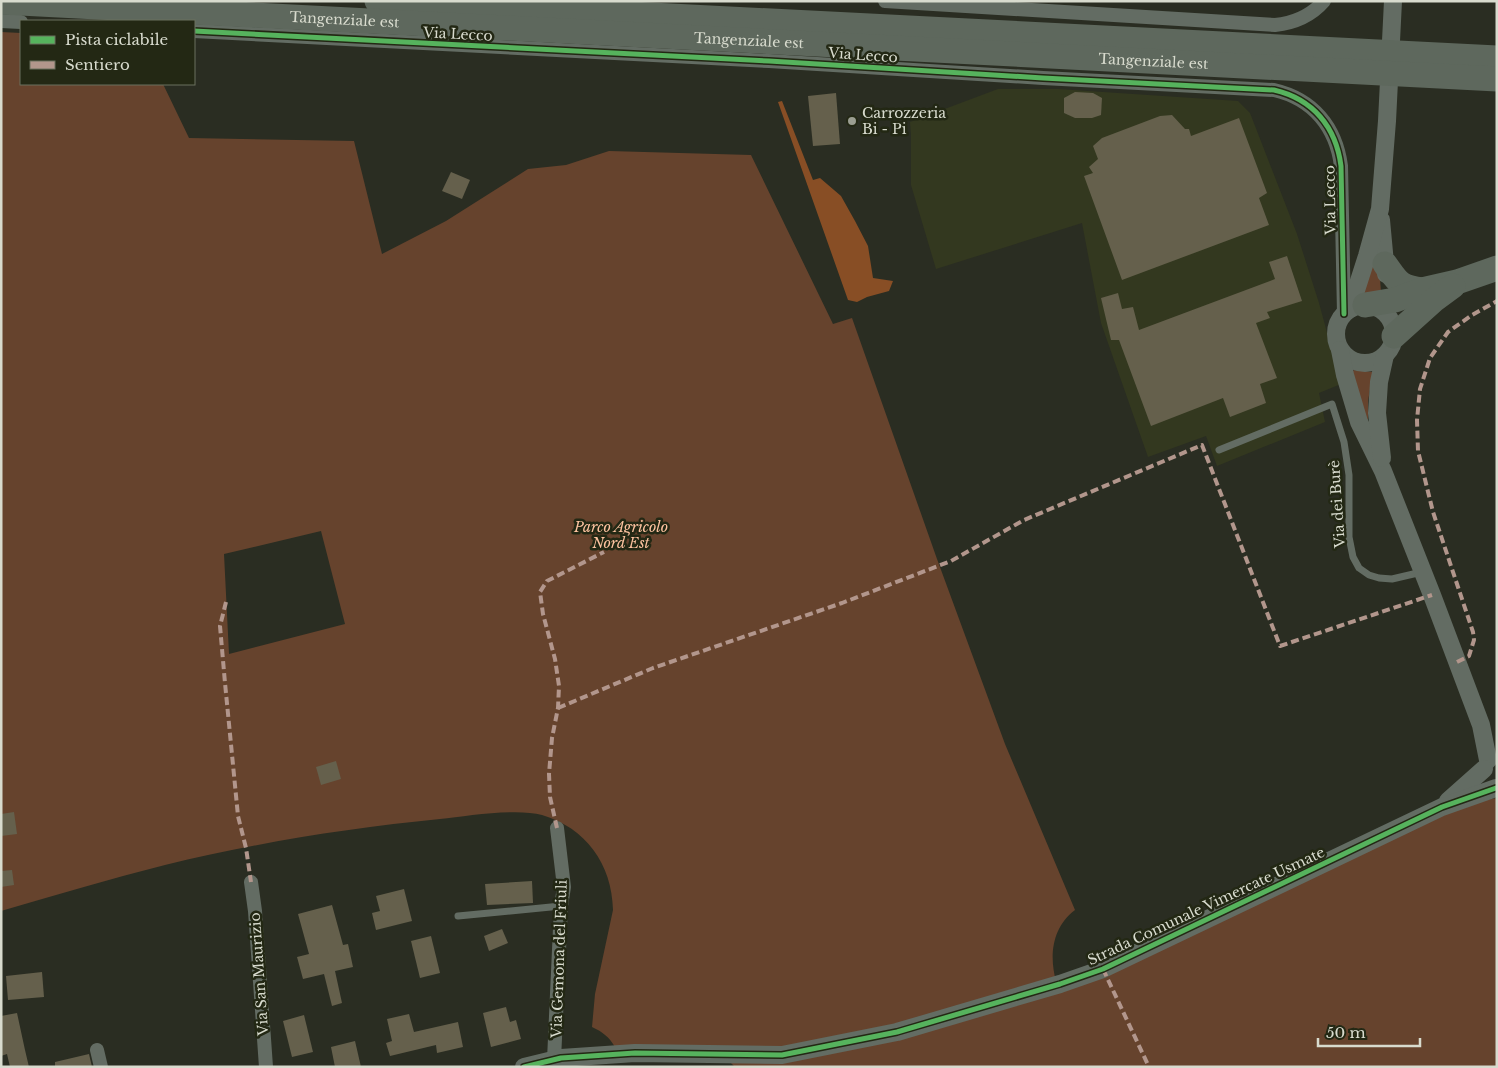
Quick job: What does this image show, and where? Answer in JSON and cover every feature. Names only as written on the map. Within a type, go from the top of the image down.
[{"type":"highway","name":"Tangenziale est","points":[[377,1],[1497,58]]},
{"type":"highway","name":"Tangenziale est","points":[[1,2],[1497,79]]},
{"type":"highway","points":[[1456,77],[1471,86],[1497,87]]},
{"type":"highway","points":[[1385,264],[1398,282],[1409,288],[1422,290]]},
{"type":"highway","points":[[1374,320],[1406,297],[1422,290],[1457,282],[1497,268]]},
{"type":"highway","points":[[1374,320],[1434,300],[1457,282]]},
{"type":"street","points":[[885,1],[1275,25],[1286,24],[1304,18],[1324,1]]},
{"type":"street","points":[[1340,350],[1351,360],[1372,362],[1374,320],[1385,264],[1380,209],[1393,2]]},
{"type":"street","points":[[1,21],[20,22]]},
{"type":"street","name":"Via Lecco","points":[[195,31],[1274,90],[1286,93],[1306,103],[1315,111],[1332,134],[1340,154],[1374,320]]},
{"type":"street","points":[[1380,209],[1367,256],[1379,382],[1377,413],[1383,471]]},
{"type":"street","points":[[1374,320],[1336,327],[1337,343],[1345,375],[1359,422],[1383,471],[1481,725],[1490,761],[1485,778],[1496,788]]},
{"type":"street","points":[[1481,725],[1497,744]]},
{"type":"street","name":"Strada Comunale Vimercate Usmate","points":[[1442,806],[1490,761]]},
{"type":"street","name":"Strada Comunale Vimercate Usmate","points":[[524,1067],[635,1053],[782,1055],[897,1032],[1060,984],[1103,969],[1442,806],[1496,788]]},
{"type":"street","name":"Via Gemona del Friuli","points":[[558,828],[564,887],[561,906],[560,1062]]},
{"type":"street","name":"Via San Maurizio","points":[[251,882],[255,912],[266,1067]]},
{"type":"street","points":[[97,1050],[101,1067]]},
{"type":"lane","name":"Via dei Burè","points":[[1219,450],[1332,404],[1344,442],[1348,475],[1349,537],[1353,557],[1359,568],[1369,575],[1379,578],[1392,579],[1422,572]]},
{"type":"lane","points":[[458,916],[561,906]]},
{"type":"shaded area","points":[[998,89],[1058,89],[1238,101],[1250,113],[1297,234],[1319,303],[1341,384],[1319,393],[1325,422],[1217,466],[1206,436],[1148,457],[1101,323],[1082,223],[936,269],[911,185],[910,122]]},
{"type":"shaded area","points":[[782,101],[813,180],[820,178],[841,196],[868,246],[873,278],[893,281],[889,291],[857,302],[848,300],[778,102]]},
{"type":"green space","name":"Parco Agricolo Nord Est","points":[[1,32],[20,33],[20,85],[163,85],[189,138],[354,141],[382,254],[446,221],[528,169],[566,165],[609,151],[751,155],[833,324],[852,318],[1005,744],[1075,910],[1061,925],[1054,942],[1053,962],[1056,981],[1471,802],[1497,798],[1497,1067],[735,1067],[730,1062],[615,1047],[605,1035],[592,1027],[595,994],[613,910],[608,878],[594,850],[584,839],[558,821],[532,813],[492,813],[336,832],[267,843],[199,857],[103,881],[1,911]],"holes":[[[321,531],[345,624],[229,654],[224,554]]]},
{"type":"green space","points":[[1377,239],[1381,292],[1361,296]]},
{"type":"green space","points":[[1354,370],[1373,372],[1368,401],[1368,421],[1366,424],[1351,373]]},
{"type":"building","points":[[1075,92],[1093,93],[1102,98],[1101,115],[1092,118],[1075,118],[1064,113],[1064,98]]},
{"type":"building","points":[[836,93],[840,144],[813,146],[808,96]]},
{"type":"building","points":[[1172,115],[1185,129],[1189,129],[1191,136],[1239,118],[1267,193],[1259,198],[1269,225],[1122,280],[1084,176],[1093,173],[1089,167],[1098,159],[1093,146],[1102,138],[1160,116]]},
{"type":"building","points":[[451,172],[470,180],[462,199],[442,191]]},
{"type":"building","points":[[1287,256],[1302,301],[1267,312],[1270,318],[1256,323],[1277,378],[1260,384],[1266,403],[1230,417],[1223,398],[1151,426],[1119,340],[1111,340],[1101,298],[1118,293],[1122,309],[1133,307],[1139,330],[1275,279],[1269,262]]},
{"type":"building","points":[[336,761],[341,779],[321,785],[316,767]]},
{"type":"building","points":[[14,812],[17,834],[1,836],[1,814]]},
{"type":"building","points":[[12,870],[14,885],[1,887],[1,871]]},
{"type":"building","points":[[532,881],[533,903],[487,905],[485,884]]},
{"type":"building","points":[[404,889],[412,921],[376,930],[372,913],[380,911],[376,896]]},
{"type":"building","points":[[332,905],[343,945],[348,944],[353,967],[335,971],[342,1003],[332,1006],[324,974],[303,979],[297,957],[309,954],[298,914]]},
{"type":"building","points":[[502,929],[508,943],[489,951],[484,936]]},
{"type":"building","points":[[431,936],[440,973],[420,978],[411,941]]},
{"type":"building","points":[[42,972],[44,997],[8,1000],[6,976]]},
{"type":"building","points":[[506,1007],[510,1022],[516,1020],[521,1039],[491,1047],[483,1013]]},
{"type":"building","points":[[17,1013],[29,1067],[10,1067],[7,1054],[1,1056],[1,1016]]},
{"type":"building","points":[[409,1014],[414,1032],[458,1022],[463,1047],[437,1053],[436,1045],[390,1056],[386,1043],[392,1041],[387,1019]]},
{"type":"building","points":[[304,1015],[313,1052],[292,1057],[283,1021]]},
{"type":"building","points":[[355,1041],[361,1067],[335,1067],[331,1047]]},
{"type":"building","points":[[89,1054],[92,1067],[55,1067],[55,1062]]},
{"type":"marked path","points":[[1457,662],[1469,656],[1474,640],[1473,632],[1433,512],[1418,451],[1417,420],[1420,389],[1430,358],[1448,332],[1472,315],[1497,301]]},
{"type":"marked path","points":[[558,708],[653,668],[842,603],[951,561],[1024,520],[1202,445],[1280,646],[1432,595]]},
{"type":"marked path","points":[[557,828],[550,797],[549,774],[559,686],[540,592],[547,581],[604,552]]},
{"type":"marked path","points":[[226,602],[220,626],[225,683],[238,816],[246,848],[251,882]]},
{"type":"marked path","points":[[1103,969],[1149,1067]]},
{"type":"cycle path","points":[[195,31],[1274,90],[1288,94],[1311,108],[1328,127],[1334,139],[1341,166],[1344,314]]},
{"type":"cycle path","points":[[524,1067],[561,1058],[635,1053],[782,1055],[897,1032],[1060,984],[1103,969],[1442,807],[1496,788]]},
{"type":"place","name":"Carrozzeria Bi - Pi","points":[[852,121]]}]
